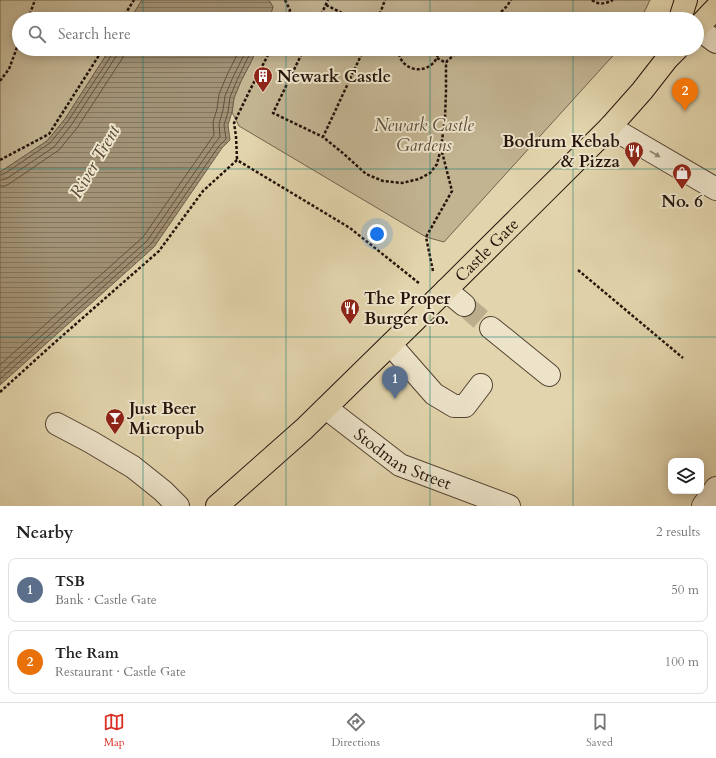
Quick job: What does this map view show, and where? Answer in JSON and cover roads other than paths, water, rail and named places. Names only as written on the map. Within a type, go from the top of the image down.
[{"type":"main road","points":[[682,12],[686,0]]},
{"type":"main road","points":[[704,21],[716,8]]},
{"type":"main road","name":"Castle Gate","points":[[217,506],[326,408],[610,127],[642,91],[669,56]]},
{"type":"street","points":[[704,33],[716,42]]},
{"type":"street","points":[[610,127],[716,189]]},
{"type":"street","points":[[442,294],[464,305]]},
{"type":"street","points":[[490,328],[549,375]]},
{"type":"street","points":[[391,345],[434,394],[454,406],[465,406],[481,385]]},
{"type":"street","name":"Stodman Street","points":[[326,408],[400,464],[509,506]]},
{"type":"street","points":[[57,424],[133,467],[163,490],[178,506]]},
{"type":"street","points":[[703,506],[716,488]]},
{"type":"water","points":[[142,0],[269,0],[273,7],[271,12],[134,12]]},
{"type":"water","name":"River Trent","points":[[106,56],[254,56],[234,98],[228,125],[230,140],[222,148],[154,247],[0,385],[0,172],[47,141],[65,119]]},
{"type":"tunnel","points":[[464,305],[491,328]]},
{"type":"place","name":"Newark Castle","points":[[263,93]]},
{"type":"place","name":"The Ram","points":[[685,111]]},
{"type":"place","name":"Bodrum Kebab & Pizza","points":[[634,168]]},
{"type":"place","name":"No. 6","points":[[682,190]]},
{"type":"place","name":"The Proper Burger Co.","points":[[350,325]]},
{"type":"place","name":"TSB","points":[[395,399]]},
{"type":"place","name":"Just Beer Micropub","points":[[115,435]]},
{"type":"park label","name":"Newark Castle Gardens","points":[[424,135]]}]
